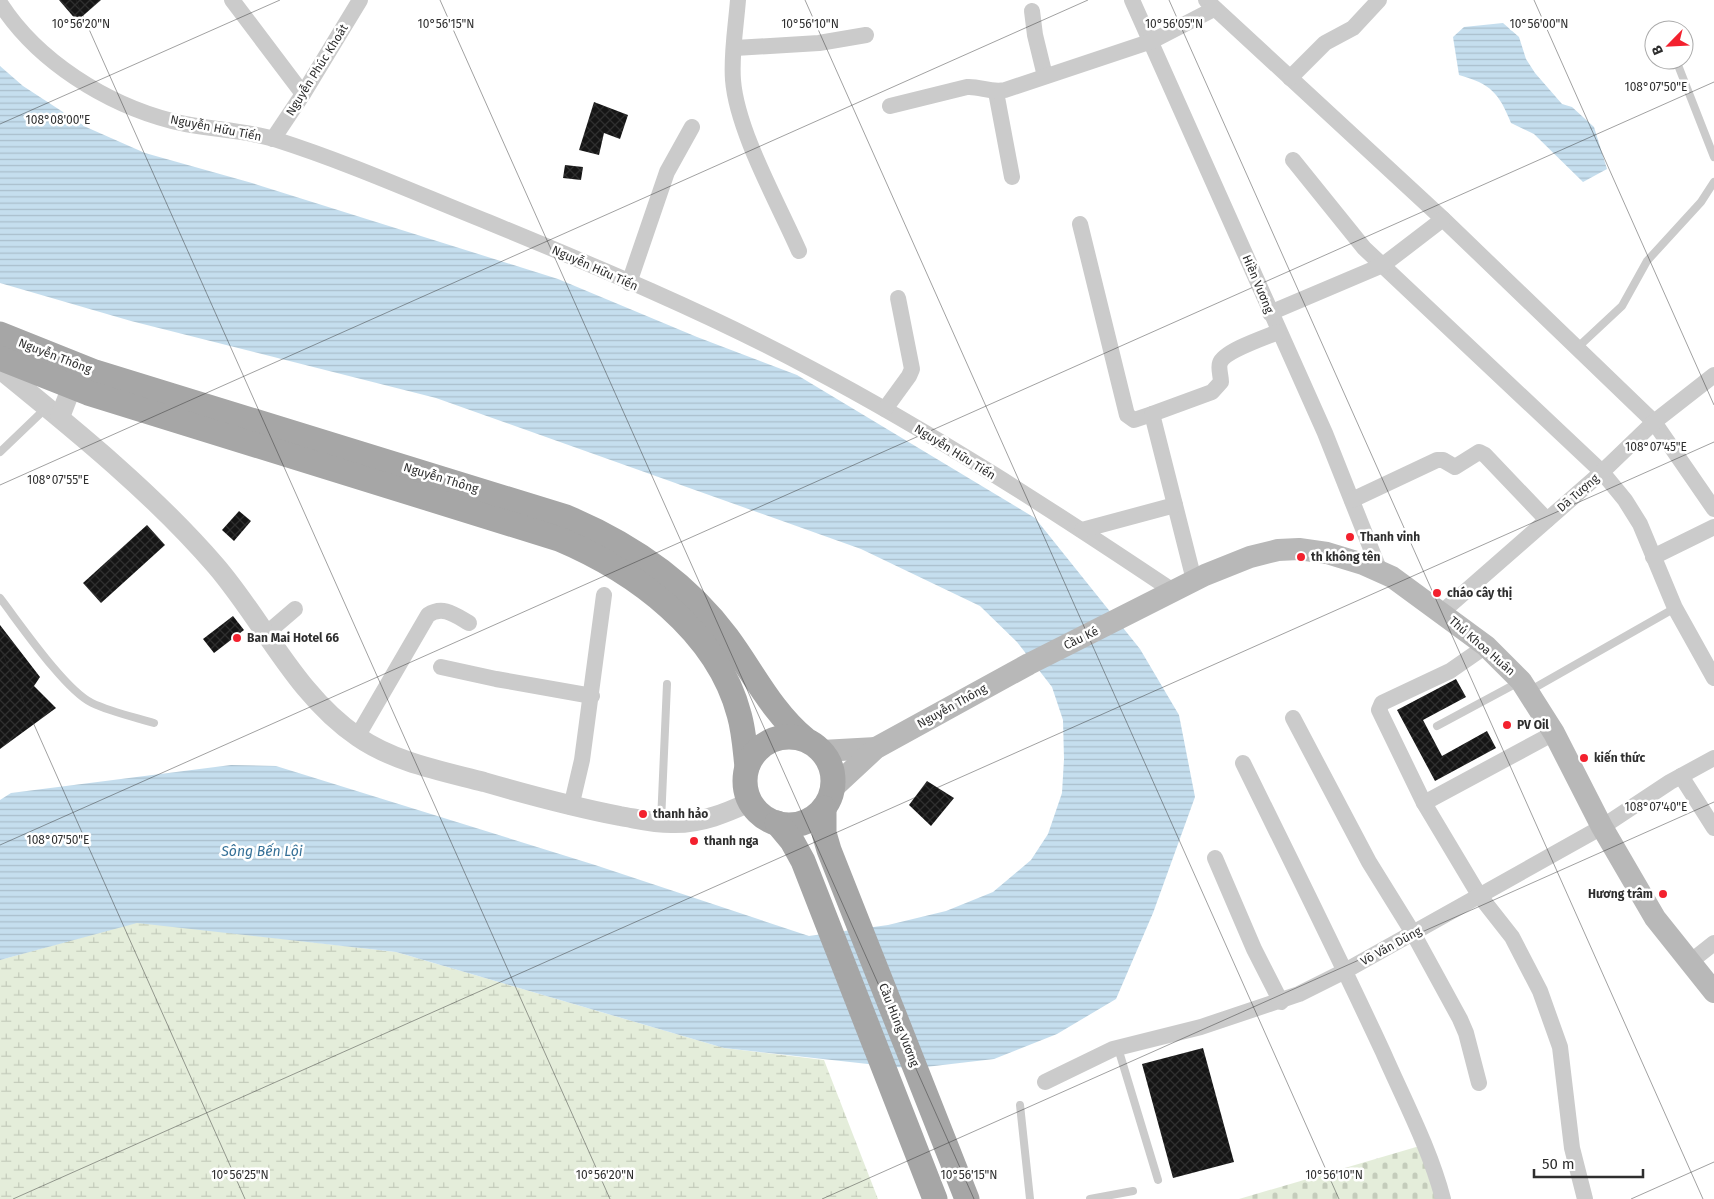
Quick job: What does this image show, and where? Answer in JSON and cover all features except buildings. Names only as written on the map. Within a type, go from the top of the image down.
[{"type":"main road","name":"Nguyễn Thông","points":[[0,334],[76,377],[550,536],[590,552],[624,572],[660,599],[693,632],[715,661],[729,686],[739,714],[747,767]]},
{"type":"main road","name":"Nguyễn Thông","points":[[0,358],[76,377],[566,517],[600,531],[638,553],[675,582],[704,611],[726,635],[788,726],[814,745],[876,748]]},
{"type":"main road","name":"Thủ Khoa Huân","points":[[1134,612],[1194,580],[1250,557],[1278,550],[1300,549],[1327,553],[1379,570],[1442,612],[1486,646],[1525,686],[1554,733],[1602,827],[1655,918],[1714,992]]},
{"type":"main road","name":"Cầu Ké","points":[[1029,664],[1134,612]]},
{"type":"main road","name":"Nguyễn Thông","points":[[828,798],[876,748],[1029,664]]},
{"type":"main road","points":[[777,823],[803,823],[816,816],[828,798],[831,767],[814,745],[793,737],[770,740],[760,747],[747,767],[745,778],[750,802],[758,812],[777,823],[792,841],[803,861],[930,1188]]},
{"type":"main road","name":"Cầu Hùng Vương","points":[[828,798],[824,833],[967,1199]]},
{"type":"street","points":[[232,0],[303,94]]},
{"type":"street","name":"Nguyễn Phúc Khoát","points":[[273,139],[303,94],[360,0]]},
{"type":"street","points":[[738,0],[734,89],[746,132],[799,251]]},
{"type":"street","name":"Hiền Vương","points":[[1132,0],[1152,41],[1278,332],[1324,433],[1379,570]]},
{"type":"street","points":[[1290,78],[1325,44],[1353,28],[1379,0]]},
{"type":"street","name":"Nguyễn Hữu Tiến","points":[[0,2],[18,27],[48,56],[80,79],[114,99],[142,112],[175,122],[273,139],[372,175],[584,261],[772,348],[885,409],[1082,530],[1173,590]]},
{"type":"street","points":[[890,106],[967,87],[977,87],[996,92],[1152,41],[1210,4],[1443,219],[1654,422],[1714,509]]},
{"type":"street","points":[[1032,10],[1035,35],[1045,76]]},
{"type":"street","points":[[735,48],[819,43],[866,35]]},
{"type":"street","points":[[996,92],[1012,177]]},
{"type":"street","points":[[629,283],[667,172],[692,127]]},
{"type":"street","points":[[1293,160],[1353,236],[1602,472],[1625,500],[1640,524],[1676,608],[1708,651],[1714,678]]},
{"type":"street","points":[[1270,313],[1383,265],[1394,259],[1443,219]]},
{"type":"street","points":[[1080,224],[1127,414],[1134,420],[1212,392],[1221,382],[1220,363],[1223,358],[1232,352],[1278,332]]},
{"type":"street","points":[[885,409],[912,369],[898,298]]},
{"type":"street","points":[[0,369],[54,412],[185,530],[218,569],[267,633],[303,686],[326,711],[357,737],[376,748],[413,762],[571,807],[661,822],[695,822],[718,816],[750,802]]},
{"type":"street","name":"Dã Tượng","points":[[1442,612],[1602,472],[1654,422],[1714,375]]},
{"type":"street","points":[[54,412],[76,377]]},
{"type":"street","points":[[1152,414],[1194,580]]},
{"type":"street","points":[[1352,500],[1437,460],[1443,460],[1455,467],[1479,452],[1485,455],[1547,520]]},
{"type":"street","points":[[1082,530],[1175,505]]},
{"type":"street","points":[[1653,557],[1714,527]]},
{"type":"street","points":[[571,807],[582,760],[592,696],[604,595]]},
{"type":"street","points":[[267,633],[295,609]]},
{"type":"street","points":[[357,737],[428,615],[435,611],[444,610],[469,623]]},
{"type":"street","points":[[1486,646],[1450,672],[1382,703],[1379,707],[1424,802],[1479,895],[1516,944],[1540,991],[1560,1047],[1572,1148],[1585,1199]]},
{"type":"street","points":[[441,667],[496,680],[592,696]]},
{"type":"street","points":[[1293,718],[1368,862],[1413,933],[1466,1033],[1479,1083]]},
{"type":"street","points":[[1424,802],[1554,733]]},
{"type":"street","name":"Võ Văn Dũng","points":[[1045,1082],[1118,1048],[1201,1027],[1281,1002],[1345,971],[1602,827],[1681,776],[1714,758]]},
{"type":"street","points":[[1243,763],[1345,971],[1431,1162],[1443,1199]]},
{"type":"street","points":[[1681,776],[1714,828]]},
{"type":"street","points":[[1215,858],[1254,949],[1281,1002]]},
{"type":"street","points":[[1690,962],[1714,943]]},
{"type":"lane","points":[[1680,70],[1714,157]]},
{"type":"lane","points":[[1577,348],[1622,306],[1647,261],[1702,202],[1714,182]]},
{"type":"lane","points":[[0,452],[54,412]]},
{"type":"lane","points":[[0,598],[66,682],[80,696],[91,702],[154,723]]},
{"type":"lane","points":[[1438,726],[1525,686],[1676,608]]},
{"type":"lane","points":[[661,822],[667,684]]},
{"type":"lane","points":[[1118,1048],[1158,1180]]},
{"type":"lane","points":[[1020,1105],[1030,1199]]},
{"type":"lane","points":[[1090,1199],[1133,1191]]},
{"type":"green space","points":[[137,922],[396,952],[724,1048],[824,1060],[878,1199],[0,1199],[0,960]]},
{"type":"green space","points":[[1423,1145],[1444,1199],[1239,1199]]},
{"type":"water","points":[[1503,23],[1519,37],[1526,59],[1535,73],[1562,104],[1572,107],[1594,127],[1607,169],[1583,182],[1534,134],[1511,123],[1498,97],[1492,91],[1479,82],[1459,75],[1453,37],[1464,27]]},
{"type":"water","name":"Sông Bến Lội","points":[[0,66],[23,86],[86,127],[145,153],[252,183],[558,279],[697,337],[797,375],[1035,518],[1140,649],[1179,715],[1195,797],[1153,913],[1116,999],[1057,1034],[994,1059],[917,1068],[724,1048],[396,952],[137,923],[0,960],[0,800],[11,793],[231,765],[276,766],[595,865],[809,936],[888,925],[946,911],[993,892],[1031,860],[1048,834],[1062,793],[1064,759],[1063,720],[1052,687],[1017,642],[980,606],[861,549],[436,398],[131,321],[0,283]]},
{"type":"place","name":"Thanh vinh","points":[[1350,537]]},
{"type":"place","name":"th không tên","points":[[1301,557]]},
{"type":"place","name":"cháo cây thị","points":[[1437,593]]},
{"type":"place","name":"Ban Mai Hotel 66","points":[[237,638]]},
{"type":"place","name":"PV Oil","points":[[1507,725]]},
{"type":"place","name":"kiến thức","points":[[1584,758]]},
{"type":"place","name":"thanh hảo","points":[[643,814]]},
{"type":"place","name":"thanh nga","points":[[694,841]]},
{"type":"place","name":"Hương trâm","points":[[1663,894]]}]
